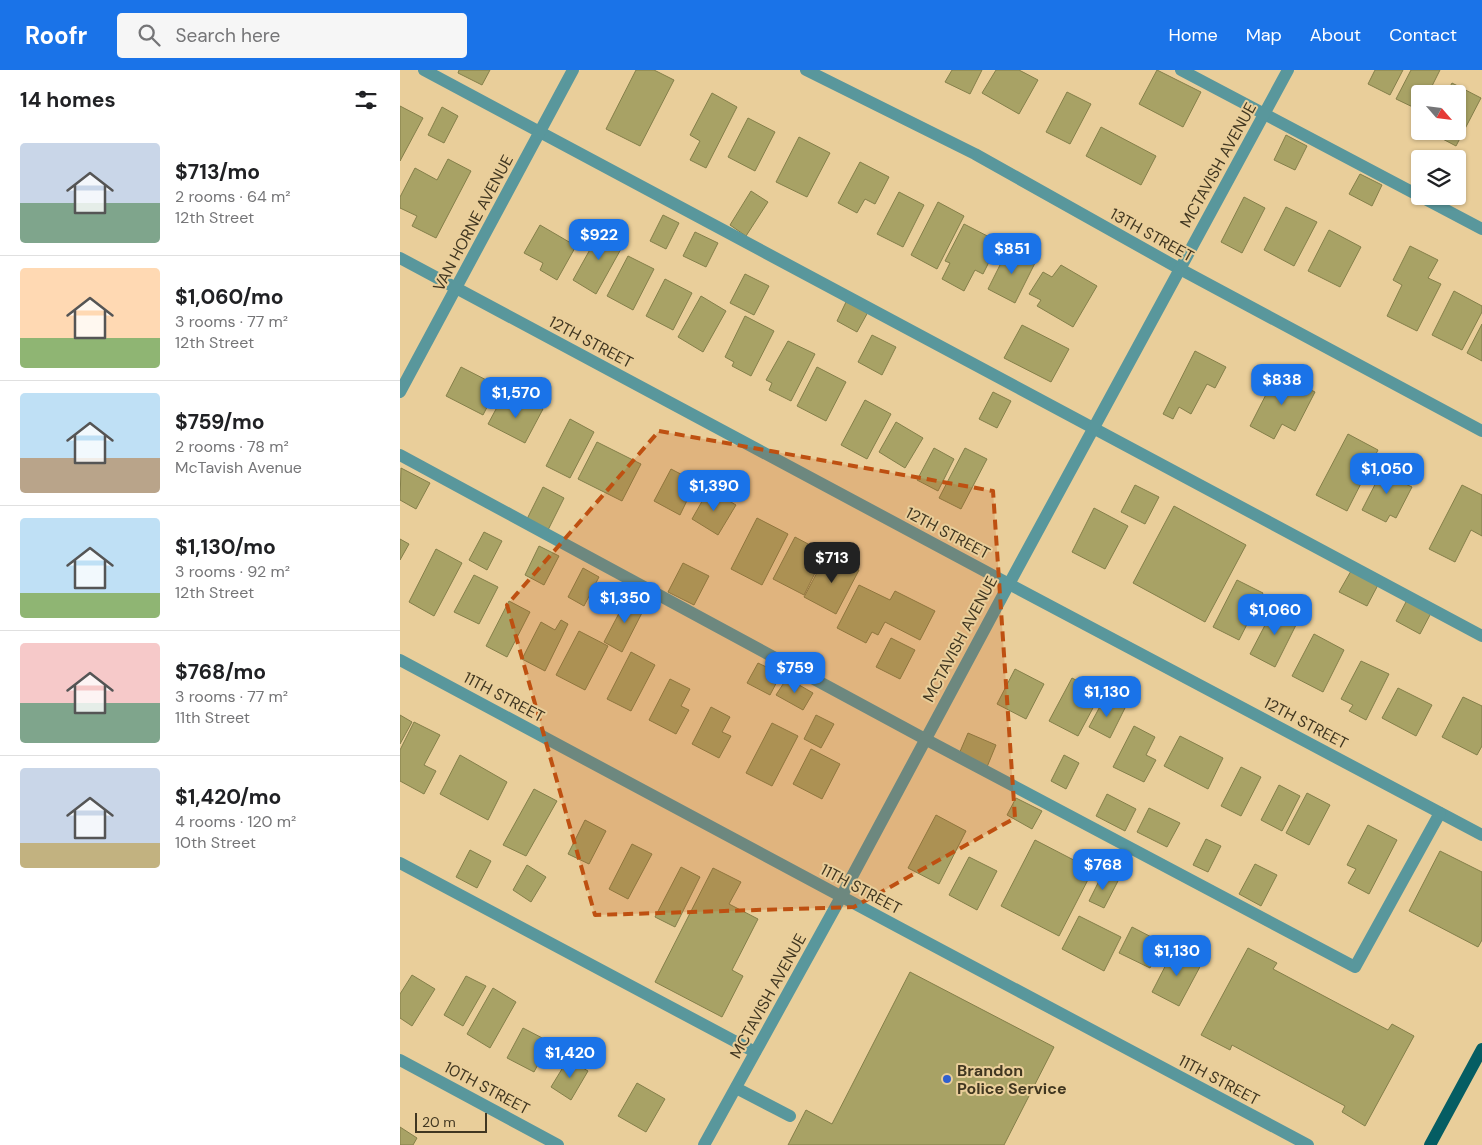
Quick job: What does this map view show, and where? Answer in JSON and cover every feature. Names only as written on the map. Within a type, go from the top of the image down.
[{"type":"main road","points":[[1430,1145],[1482,1049]]},
{"type":"street","points":[[424,70],[1482,636]]},
{"type":"street","name":"VAN HORNE AVENUE","points":[[400,392],[573,70]]},
{"type":"street","name":"13TH STREET","points":[[806,70],[975,154],[1180,269],[1482,431]]},
{"type":"street","points":[[1181,70],[1482,229]]},
{"type":"street","name":"MCTAVISH AVENUE","points":[[704,1145],[841,897],[1288,70]]},
{"type":"street","name":"12TH STREET","points":[[400,258],[1482,835]]},
{"type":"street","points":[[400,455],[925,739],[1355,967],[1440,813]]},
{"type":"street","name":"11TH STREET","points":[[400,660],[1308,1145]]},
{"type":"street","points":[[400,863],[755,1052]]},
{"type":"street","name":"10TH STREET","points":[[400,1060],[558,1145]]},
{"type":"street","points":[[736,1088],[790,1116]]},
{"type":"highlighted area","points":[[659,431],[993,491],[1015,818],[854,907],[595,915],[507,605]]},
{"type":"building","points":[[459,70],[490,70],[482,85],[458,73]]},
{"type":"building","points":[[636,70],[654,70],[674,80],[640,146],[606,129]]},
{"type":"building","points":[[952,70],[982,70],[970,94],[945,82]]},
{"type":"building","points":[[996,70],[1019,70],[1038,80],[1019,114],[982,93]]},
{"type":"building","points":[[1157,70],[1201,92],[1183,127],[1139,104]]},
{"type":"building","points":[[1375,70],[1403,70],[1390,95],[1368,84]]},
{"type":"building","points":[[1411,70],[1440,70],[1432,85],[1411,85],[1411,106],[1396,99]]},
{"type":"building","points":[[1466,90],[1481,98],[1466,127]]},
{"type":"building","points":[[1067,92],[1091,104],[1070,144],[1046,132]]},
{"type":"building","points":[[712,93],[737,107],[706,168],[690,160],[700,141],[690,135]]},
{"type":"building","points":[[400,106],[423,118],[400,161]]},
{"type":"building","points":[[442,107],[458,116],[444,143],[428,135]]},
{"type":"building","points":[[748,118],[775,132],[755,171],[728,157]]},
{"type":"building","points":[[1101,127],[1156,156],[1141,185],[1086,156]]},
{"type":"building","points":[[1286,135],[1307,146],[1295,170],[1274,160]]},
{"type":"building","points":[[799,137],[830,153],[807,197],[776,182]]},
{"type":"building","points":[[1445,140],[1459,140],[1456,146]]},
{"type":"building","points":[[448,159],[471,171],[436,238],[412,226],[417,216],[400,208],[400,197],[415,168],[437,180]]},
{"type":"building","points":[[860,162],[889,177],[875,204],[865,199],[857,213],[838,203]]},
{"type":"building","points":[[1360,174],[1382,185],[1372,206],[1349,194]]},
{"type":"building","points":[[751,191],[768,202],[746,236],[730,225]]},
{"type":"building","points":[[899,192],[924,205],[903,247],[877,234]]},
{"type":"building","points":[[1244,197],[1265,208],[1242,253],[1221,242]]},
{"type":"building","points":[[938,202],[964,216],[937,269],[911,255]]},
{"type":"building","points":[[1286,207],[1317,222],[1294,266],[1264,250]]},
{"type":"building","points":[[663,215],[679,223],[666,249],[650,241]]},
{"type":"building","points":[[964,224],[999,242],[983,274],[975,270],[964,291],[942,279],[950,263],[945,261]]},
{"type":"building","points":[[540,225],[576,246],[557,280],[540,270],[543,263],[524,253]]},
{"type":"building","points":[[602,228],[626,240],[596,294],[573,280]]},
{"type":"building","points":[[1329,230],[1361,247],[1340,287],[1308,271]]},
{"type":"building","points":[[695,232],[718,243],[706,267],[683,256]]},
{"type":"building","points":[[1410,246],[1438,260],[1428,278],[1441,284],[1417,331],[1387,316],[1402,285],[1393,280]]},
{"type":"building","points":[[1009,247],[1036,261],[1015,303],[988,289]]},
{"type":"building","points":[[628,256],[654,269],[633,310],[607,296]]},
{"type":"building","points":[[1061,265],[1097,286],[1073,327],[1037,306],[1041,300],[1029,294],[1043,272],[1052,277]]},
{"type":"building","points":[[745,274],[769,286],[754,315],[730,303]]},
{"type":"building","points":[[665,279],[692,293],[673,330],[646,316]]},
{"type":"building","points":[[1454,291],[1482,306],[1482,312],[1462,350],[1432,335]]},
{"type":"building","points":[[701,296],[726,311],[703,352],[678,337]]},
{"type":"building","points":[[846,302],[868,312],[857,332],[837,321]]},
{"type":"building","points":[[745,316],[774,331],[751,376],[732,366],[734,362],[725,357]]},
{"type":"building","points":[[1482,324],[1482,361],[1467,353]]},
{"type":"building","points":[[1022,325],[1069,349],[1051,382],[1004,358]]},
{"type":"building","points":[[872,335],[896,347],[882,375],[858,362]]},
{"type":"building","points":[[788,341],[815,354],[791,401],[769,390],[772,383],[766,380]]},
{"type":"building","points":[[1195,351],[1226,367],[1215,388],[1207,384],[1191,414],[1179,407],[1173,419],[1163,414]]},
{"type":"building","points":[[461,367],[498,386],[483,415],[446,396]]},
{"type":"building","points":[[817,367],[846,382],[826,421],[797,406]]},
{"type":"building","points":[[1277,373],[1315,392],[1295,431],[1282,424],[1274,439],[1250,426]]},
{"type":"building","points":[[993,392],[1011,401],[997,428],[979,419]]},
{"type":"building","points":[[502,398],[521,408],[525,400],[543,409],[525,443],[488,424]]},
{"type":"building","points":[[865,400],[891,414],[867,459],[841,445]]},
{"type":"building","points":[[570,419],[594,432],[570,478],[546,466]]},
{"type":"building","points":[[896,422],[923,438],[905,468],[879,452]]},
{"type":"building","points":[[1348,434],[1378,450],[1347,511],[1316,495]]},
{"type":"building","points":[[597,442],[641,464],[622,501],[578,479]]},
{"type":"building","points":[[934,448],[954,459],[938,491],[917,480]]},
{"type":"building","points":[[965,448],[987,459],[961,509],[939,498]]},
{"type":"building","points":[[1386,463],[1403,473],[1399,481],[1412,487],[1396,518],[1390,515],[1386,522],[1362,510]]},
{"type":"building","points":[[401,468],[430,483],[416,509],[400,500]]},
{"type":"building","points":[[671,469],[696,482],[680,515],[654,501]]},
{"type":"building","points":[[1135,485],[1159,497],[1145,524],[1121,512]]},
{"type":"building","points":[[1462,485],[1482,495],[1482,536],[1471,530],[1455,562],[1429,549]]},
{"type":"building","points":[[543,487],[564,498],[548,530],[527,519]]},
{"type":"building","points":[[709,489],[736,505],[718,535],[692,519]]},
{"type":"building","points":[[1174,506],[1246,545],[1205,622],[1133,583]]},
{"type":"building","points":[[1094,508],[1128,526],[1105,569],[1072,552]]},
{"type":"building","points":[[757,518],[788,534],[762,585],[731,569]]},
{"type":"building","points":[[484,532],[502,541],[487,570],[469,560]]},
{"type":"building","points":[[795,537],[825,553],[804,595],[773,579]]},
{"type":"building","points":[[400,539],[409,544],[400,560]]},
{"type":"building","points":[[539,546],[559,556],[544,585],[525,575]]},
{"type":"building","points":[[436,549],[462,563],[434,616],[409,602]]},
{"type":"building","points":[[827,554],[859,570],[836,614],[804,597]]},
{"type":"building","points":[[683,563],[709,576],[694,605],[668,592]]},
{"type":"building","points":[[583,568],[599,577],[584,606],[568,597]]},
{"type":"building","points":[[1351,571],[1378,585],[1367,606],[1339,592]]},
{"type":"building","points":[[474,575],[498,587],[479,624],[454,612]]},
{"type":"building","points":[[1237,580],[1263,593],[1239,640],[1213,627]]},
{"type":"building","points":[[859,585],[890,600],[895,591],[935,611],[920,640],[885,622],[878,635],[872,632],[866,643],[837,628]]},
{"type":"building","points":[[628,596],[646,605],[622,652],[604,642]]},
{"type":"building","points":[[1407,600],[1431,613],[1420,634],[1396,621]]},
{"type":"building","points":[[509,601],[530,612],[507,657],[486,646]]},
{"type":"building","points":[[1276,604],[1300,617],[1275,667],[1250,654]]},
{"type":"building","points":[[561,620],[568,624],[545,671],[522,659],[541,622],[555,630]]},
{"type":"building","points":[[579,631],[608,646],[585,690],[556,675]]},
{"type":"building","points":[[1314,634],[1344,650],[1323,692],[1292,676]]},
{"type":"building","points":[[891,638],[915,650],[900,679],[876,667]]},
{"type":"building","points":[[631,652],[655,665],[631,711],[607,699]]},
{"type":"building","points":[[1361,661],[1389,674],[1366,720],[1349,711],[1353,705],[1341,699]]},
{"type":"building","points":[[758,663],[781,674],[770,695],[747,683]]},
{"type":"building","points":[[1015,669],[1044,684],[1026,719],[997,704]]},
{"type":"building","points":[[787,678],[813,693],[803,710],[776,695]]},
{"type":"building","points":[[1072,678],[1101,693],[1078,736],[1049,721]]},
{"type":"building","points":[[670,679],[690,689],[681,706],[689,710],[676,734],[649,720]]},
{"type":"building","points":[[1398,688],[1432,705],[1416,736],[1382,718]]},
{"type":"building","points":[[1105,697],[1125,708],[1110,738],[1089,727]]},
{"type":"building","points":[[1463,697],[1482,706],[1482,746],[1477,755],[1442,737]]},
{"type":"building","points":[[711,707],[730,717],[722,732],[731,736],[719,758],[692,744]]},
{"type":"building","points":[[400,715],[412,722],[400,744]]},
{"type":"building","points":[[816,715],[834,724],[821,748],[804,739]]},
{"type":"building","points":[[414,722],[440,735],[424,765],[436,771],[424,794],[400,781],[400,750]]},
{"type":"building","points":[[772,723],[798,736],[772,786],[746,773]]},
{"type":"building","points":[[1134,726],[1155,737],[1146,755],[1156,760],[1144,782],[1113,767]]},
{"type":"building","points":[[968,733],[996,745],[987,767],[959,754]]},
{"type":"building","points":[[1180,736],[1223,758],[1208,789],[1164,766]]},
{"type":"building","points":[[811,749],[840,764],[822,799],[793,784]]},
{"type":"building","points":[[460,755],[507,782],[488,820],[440,794]]},
{"type":"building","points":[[1064,755],[1079,763],[1066,789],[1051,781]]},
{"type":"building","points":[[1241,767],[1261,777],[1241,816],[1221,806]]},
{"type":"building","points":[[1279,785],[1300,796],[1282,831],[1261,820]]},
{"type":"building","points":[[534,789],[557,801],[526,856],[503,845]]},
{"type":"building","points":[[1307,793],[1330,805],[1309,845],[1286,833]]},
{"type":"building","points":[[1107,794],[1136,809],[1125,831],[1096,816]]},
{"type":"building","points":[[1016,798],[1042,811],[1032,829],[1007,815]]},
{"type":"building","points":[[1149,808],[1180,823],[1167,847],[1137,832]]},
{"type":"building","points":[[936,815],[966,831],[939,884],[908,868]]},
{"type":"building","points":[[585,820],[606,831],[589,864],[568,854]]},
{"type":"building","points":[[1368,825],[1397,840],[1369,894],[1348,883],[1356,869],[1347,865]]},
{"type":"building","points":[[1206,839],[1221,846],[1208,872],[1193,865]]},
{"type":"building","points":[[1035,840],[1093,870],[1059,936],[1001,906]]},
{"type":"building","points":[[632,844],[652,854],[628,899],[609,889]]},
{"type":"building","points":[[470,850],[491,861],[477,888],[456,877]]},
{"type":"building","points":[[1440,851],[1482,872],[1482,940],[1478,947],[1409,911]]},
{"type":"building","points":[[969,857],[997,871],[977,910],[949,895]]},
{"type":"building","points":[[1255,864],[1277,875],[1261,906],[1239,894]]},
{"type":"building","points":[[527,865],[546,877],[531,902],[513,890]]},
{"type":"building","points":[[681,867],[700,877],[675,927],[655,917]]},
{"type":"building","points":[[713,868],[741,882],[729,904],[758,919],[732,970],[743,976],[722,1017],[655,982]]},
{"type":"building","points":[[1103,873],[1118,881],[1104,908],[1089,901]]},
{"type":"building","points":[[1079,916],[1121,937],[1104,971],[1062,949]]},
{"type":"building","points":[[1132,927],[1163,943],[1150,968],[1119,953]]},
{"type":"building","points":[[1248,948],[1277,963],[1273,969],[1388,1030],[1392,1024],[1414,1036],[1365,1126],[1342,1112],[1345,1106],[1232,1045],[1230,1050],[1201,1035]]},
{"type":"building","points":[[1174,949],[1202,963],[1179,1006],[1152,992]]},
{"type":"building","name":"Brandon Police Service","points":[[910,972],[1054,1047],[1004,1145],[788,1145],[806,1110],[832,1124]]},
{"type":"building","points":[[412,975],[435,989],[412,1026],[400,1018],[400,994]]},
{"type":"building","points":[[466,976],[486,986],[463,1026],[444,1015]]},
{"type":"building","points":[[493,988],[516,1002],[490,1048],[467,1034]]},
{"type":"building","points":[[523,1028],[550,1042],[534,1072],[507,1058]]},
{"type":"building","points":[[568,1059],[588,1071],[571,1100],[551,1087]]},
{"type":"building","points":[[637,1083],[665,1099],[646,1132],[618,1116]]},
{"type":"building","points":[[400,1127],[417,1138],[413,1145],[400,1145]]},
{"type":"place","name":"Brandon Police Service","points":[[947,1079]]}]
